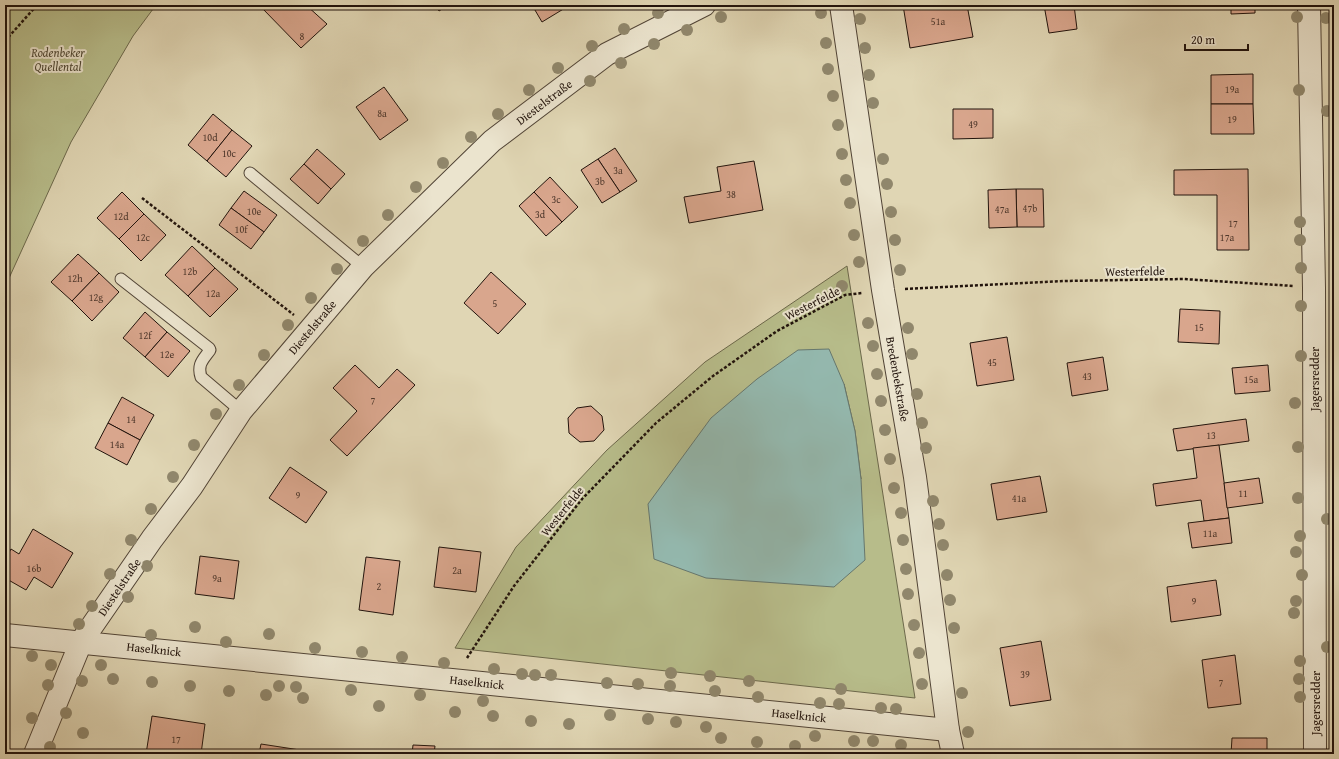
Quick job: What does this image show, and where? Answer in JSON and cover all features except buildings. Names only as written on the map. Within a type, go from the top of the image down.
[{"type":"street","name":"Diestelstraße","points":[[35,754],[82,642],[152,539],[192,486],[241,411],[363,267],[492,141],[607,54],[704,5]]},
{"type":"street","name":"Bredenbekstraße","points":[[841,5],[883,290],[915,477],[948,730],[953,754]]},
{"type":"street","name":"Jagersredder","points":[[1309,5],[1314,288],[1315,754]]},
{"type":"street","name":"Haselknick","points":[[5,635],[948,730]]},
{"type":"lane","points":[[250,173],[363,267]]},
{"type":"lane","points":[[121,279],[209,348],[210,350],[201,363],[199,369],[201,377],[241,411]]},
{"type":"path","points":[[5,12],[15,5]]},
{"type":"path","points":[[5,41],[37,5]]},
{"type":"path","points":[[142,198],[311,328]]},
{"type":"path","name":"Westerfelde","points":[[467,658],[514,586],[582,499],[656,423],[713,376],[777,331],[845,295],[883,290],[944,288],[1064,280],[1183,279],[1314,288]]},
{"type":"green space","name":"Rodenbeker Quellental","points":[[5,5],[156,5],[133,36],[71,142],[5,287]]},
{"type":"green space","points":[[847,266],[915,698],[455,648],[516,547],[607,450],[705,362]],"holes":[[[844,384],[855,431],[861,479]]]},
{"type":"water","points":[[829,349],[844,384],[855,431],[861,479],[865,560],[834,587],[706,578],[654,559],[648,504],[711,418],[757,379],[798,350]]}]
